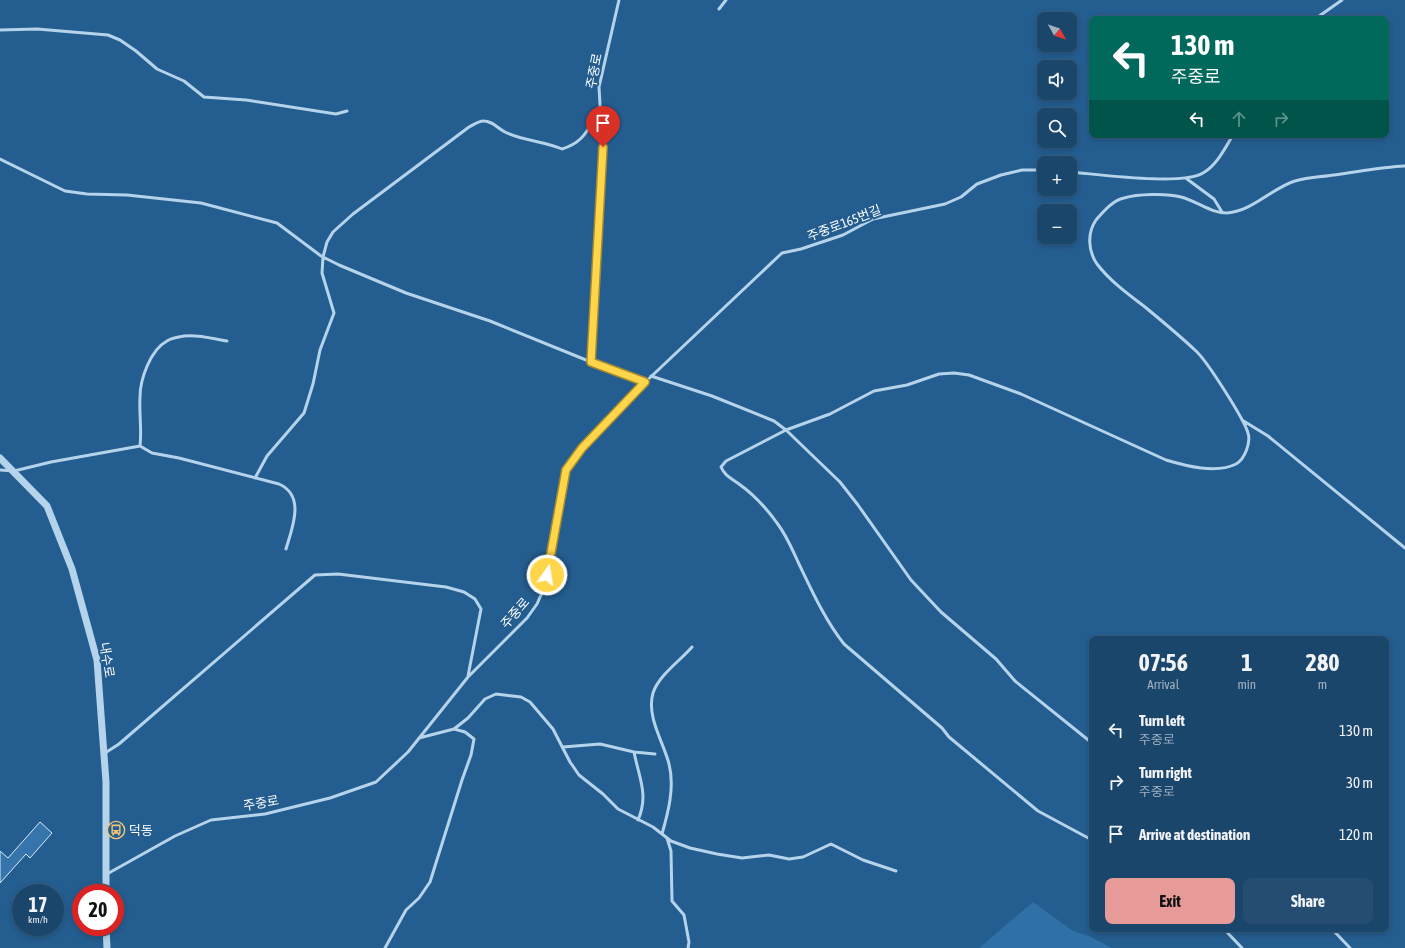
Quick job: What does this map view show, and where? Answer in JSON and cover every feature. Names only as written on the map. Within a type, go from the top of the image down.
[{"type":"street","name":"내수로","points":[[0,458],[47,506],[72,569],[98,660],[104,754],[106,884]]},
{"type":"street","points":[[106,936],[107,948]]},
{"type":"lane","name":"주중로","points":[[591,362],[603,158],[600,87],[619,0]]},
{"type":"lane","points":[[719,9],[726,0]]},
{"type":"lane","points":[[1319,16],[1342,0]]},
{"type":"lane","points":[[0,30],[37,28],[108,34],[136,51],[157,69],[184,81],[204,97],[246,100],[336,114],[347,111]]},
{"type":"lane","points":[[255,478],[266,456],[304,413],[314,384],[320,350],[334,313],[322,273],[323,257],[330,237],[353,214],[469,127],[482,121],[495,124],[504,132],[518,137],[549,143],[562,149],[574,145],[585,134],[600,111]]},
{"type":"lane","points":[[1077,173],[1142,178],[1187,179],[1203,173],[1218,159],[1231,138]]},
{"type":"lane","points":[[0,159],[65,191],[87,194],[127,195],[201,203],[277,223],[323,257],[406,293],[490,321],[645,382]]},
{"type":"lane","points":[[1089,838],[1038,812],[948,737],[942,728],[856,655],[835,633],[810,586],[789,539],[776,521],[756,499],[739,484],[724,474],[721,468],[726,461],[786,430],[830,414],[874,391],[907,385],[939,374],[954,373],[969,375],[1021,394],[1166,460],[1193,468],[1229,467],[1238,463],[1244,456],[1249,434],[1242,420],[1198,353],[1164,322],[1116,284],[1096,263],[1091,252],[1089,236],[1095,222],[1113,203],[1123,198],[1158,195],[1180,196],[1209,210],[1222,212],[1237,211],[1294,181],[1405,166]]},
{"type":"lane","name":"주중로165번길","points":[[645,382],[782,253],[801,249],[842,236],[873,219],[945,204],[961,197],[976,184],[1001,175],[1022,170],[1037,170]]},
{"type":"lane","points":[[1187,179],[1214,199],[1222,212]]},
{"type":"lane","points":[[140,446],[140,397],[142,381],[145,368],[155,354],[166,341],[185,336],[227,341]]},
{"type":"lane","points":[[651,376],[712,396],[774,421],[786,430],[840,482],[911,580],[941,612],[996,659],[1015,681],[1089,742]]},
{"type":"lane","name":"주중로","points":[[106,874],[175,836],[211,820],[265,814],[330,798],[376,782],[408,752],[468,677],[527,618],[537,604],[544,588],[553,548],[566,470],[582,448],[645,382]]},
{"type":"lane","points":[[1242,420],[1268,436],[1405,548]]},
{"type":"lane","points":[[0,470],[14,471],[51,462],[140,446],[152,454],[179,458],[287,488],[294,500],[297,511],[286,549]]},
{"type":"lane","points":[[104,754],[119,744],[315,575],[338,574],[446,587],[464,592],[475,599],[481,609],[468,677]]},
{"type":"lane","points":[[662,834],[666,819],[671,777],[669,764],[662,746],[652,707],[653,694],[659,682],[681,660],[692,646]]},
{"type":"lane","points":[[419,738],[454,728],[468,718],[485,699],[496,694],[507,694],[521,697],[530,702],[553,729],[570,762],[579,775],[603,794],[618,809],[667,838],[690,848],[742,858],[769,855],[789,859],[803,857],[831,844],[863,860],[896,871]]},
{"type":"lane","points":[[385,948],[406,910],[418,898],[430,882],[471,755],[474,739],[465,732],[454,728]]},
{"type":"lane","points":[[563,747],[600,744],[634,752],[655,754]]},
{"type":"lane","points":[[634,752],[644,798],[643,809],[638,820]]},
{"type":"lane","points":[[667,838],[671,851],[672,901],[684,915],[689,942],[688,948]]},
{"type":"lane","points":[[1227,932],[1242,948]]},
{"type":"lane","points":[[1335,932],[1350,948]]},
{"type":"shaded area","points":[[1033,902],[1073,931],[1089,936],[1112,948],[979,948]]},
{"type":"building","points":[[40,822],[52,833],[30,858],[26,854],[0,883],[0,851],[8,858]]},
{"type":"place","name":"덕동","points":[[116,830]]},
{"type":"route","points":[[547,575],[566,470],[582,448],[621,405],[645,382],[591,362],[603,173],[603,147]]}]
